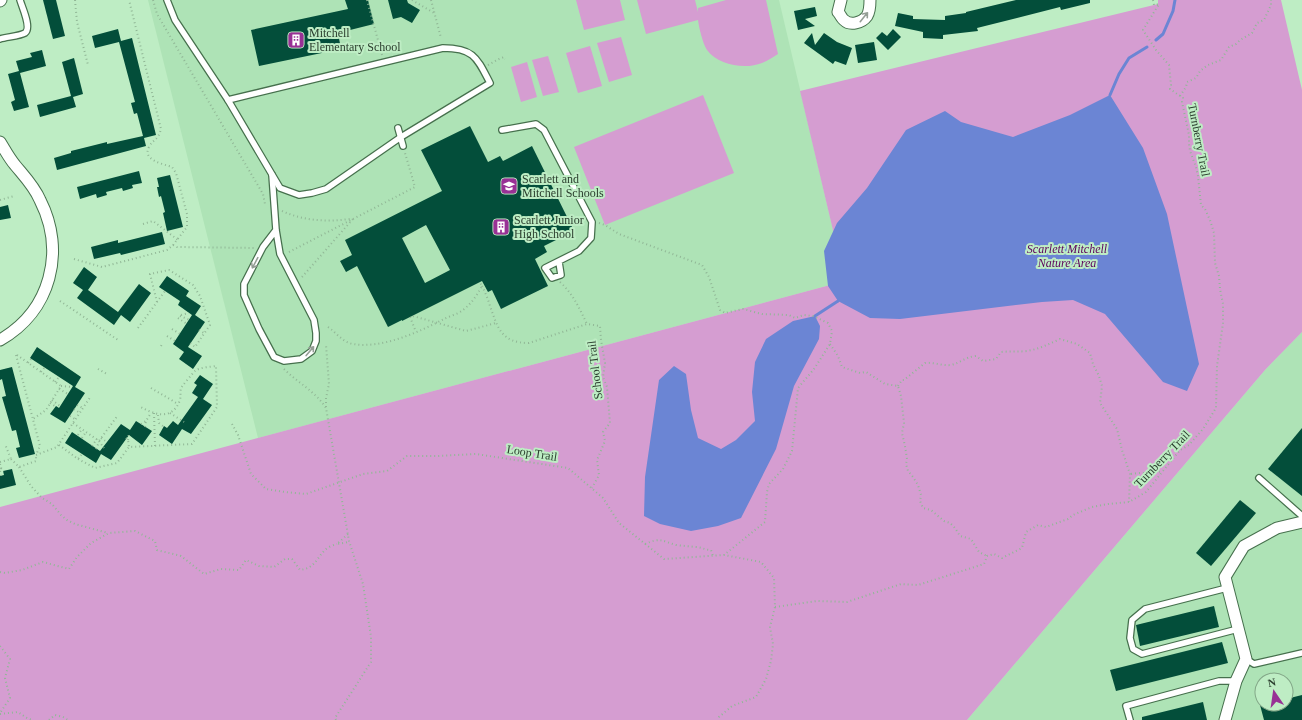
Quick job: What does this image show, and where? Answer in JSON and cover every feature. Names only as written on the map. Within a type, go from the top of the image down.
[{"type":"street","points":[[840,0],[838,12],[844,21],[852,24],[860,22],[866,17],[870,9],[870,0]]},
{"type":"street","points":[[0,142],[14,164],[40,198],[45,209],[52,234],[54,252],[51,273],[39,302],[22,324],[0,340]]},
{"type":"street","points":[[1225,720],[1236,681],[1246,659],[1225,578],[1244,546],[1277,528],[1302,522]]},
{"type":"lane","points":[[0,39],[24,33],[27,30],[27,24],[20,0]]},
{"type":"lane","points":[[167,0],[175,20],[228,100],[280,188],[299,194],[312,193],[326,189],[401,137],[490,84],[478,61],[470,53],[458,48],[443,48],[383,59],[228,100]]},
{"type":"lane","points":[[502,130],[536,124],[544,130],[592,222],[591,238],[579,251],[545,268],[552,278],[561,275],[559,262]]},
{"type":"lane","points":[[398,128],[403,146]]},
{"type":"lane","points":[[272,174],[276,230],[280,254],[314,320],[316,333],[316,341],[312,351],[300,359],[284,361],[274,357],[259,329],[244,295],[244,284],[263,247],[276,230]]},
{"type":"lane","points":[[1259,478],[1302,516]]},
{"type":"lane","points":[[1227,588],[1145,609],[1132,620],[1130,638],[1133,649],[1142,654],[1238,630]]},
{"type":"lane","points":[[1246,659],[1254,664],[1302,653]]},
{"type":"lane","points":[[1130,720],[1126,706],[1219,681],[1236,681]]},
{"type":"path","points":[[75,0],[78,22],[88,65]]},
{"type":"path","points":[[74,259],[102,267],[167,250],[178,240],[187,227],[186,214],[176,174],[172,167],[151,159],[148,153],[149,147],[159,136],[161,129],[129,0]]},
{"type":"path","points":[[153,0],[156,14],[262,194],[265,204],[268,205]]},
{"type":"path","points":[[368,0],[383,59]]},
{"type":"path","points":[[412,0],[434,13]]},
{"type":"path","points":[[431,0],[441,38]]},
{"type":"path","name":"Turnberry Trail","points":[[987,556],[994,554],[1002,558],[1022,548],[1026,532],[1038,525],[1046,527],[1068,519],[1073,515],[1092,507],[1129,502],[1146,492],[1180,450],[1189,445],[1203,429],[1216,408],[1217,366],[1224,323],[1219,276],[1215,263],[1214,233],[1210,220],[1201,204],[1198,176],[1190,151],[1189,135],[1182,98],[1170,89],[1169,65],[1156,50],[1143,30],[1158,4],[1154,5],[1153,0]]},
{"type":"path","name":"Turnberry Trail","points":[[1180,96],[1186,87],[1187,82],[1196,78],[1208,65],[1221,60],[1230,47],[1252,33],[1257,23],[1264,20],[1271,5],[1271,0]]},
{"type":"path","points":[[482,69],[499,59],[504,57],[505,59]]},
{"type":"path","points":[[289,252],[415,187],[403,146]]},
{"type":"path","points":[[0,200],[14,196]]},
{"type":"path","points":[[281,210],[294,216],[313,220],[334,221],[353,218]]},
{"type":"path","points":[[302,277],[353,218]]},
{"type":"path","points":[[143,224],[153,221],[178,240]]},
{"type":"path","points":[[592,222],[605,225],[619,234],[702,265],[709,277],[720,310],[725,313],[743,308],[762,314],[789,314],[795,318],[804,315],[813,316],[828,323],[832,331],[830,344],[814,369],[798,388],[792,451],[783,469],[769,484],[765,522],[724,555]]},
{"type":"path","points":[[173,245],[177,247],[259,248]]},
{"type":"path","points":[[157,302],[150,274],[169,270],[193,286],[200,296],[210,325],[195,347],[190,343]]},
{"type":"path","points":[[556,276],[571,293],[587,324]]},
{"type":"path","name":"School Trail","points":[[480,282],[500,330],[505,336],[522,343],[534,342],[587,324],[600,326],[605,363],[603,377],[608,387],[610,423],[603,432],[605,441],[598,460],[599,475],[592,488]]},
{"type":"path","points":[[328,327],[343,341],[354,344],[387,342],[416,332],[463,310],[471,303],[482,286]]},
{"type":"path","points":[[138,328],[165,291]]},
{"type":"path","points":[[60,301],[118,340]]},
{"type":"path","points":[[189,313],[180,316],[190,320]]},
{"type":"path","points":[[416,332],[411,317],[438,322],[466,331],[496,323]]},
{"type":"path","points":[[178,318],[187,324]]},
{"type":"path","points":[[172,329],[180,334]]},
{"type":"path","points":[[199,330],[204,333]]},
{"type":"path","points":[[167,336],[175,341]]},
{"type":"path","points":[[898,386],[902,380],[925,363],[953,365],[968,357],[976,356],[983,361],[996,359],[1001,352],[1013,350],[1026,351],[1060,339],[1077,344],[1090,353],[1102,386],[1100,403],[1117,429],[1130,474],[1129,502]]},
{"type":"path","points":[[830,344],[838,356],[842,367],[860,373],[866,372],[885,384],[898,386]]},
{"type":"path","points":[[326,345],[329,377],[326,408],[348,534],[363,584],[371,637],[371,662],[335,718],[336,720]]},
{"type":"path","points":[[18,466],[36,461],[36,455],[40,446],[16,355],[61,386],[72,388]]},
{"type":"path","points":[[28,363],[31,358]]},
{"type":"path","points":[[59,445],[78,459],[95,468],[116,463],[129,447],[192,444],[217,407],[216,366],[196,370],[181,386],[181,397],[178,404],[170,413],[158,415],[138,406]]},
{"type":"path","points":[[41,372],[44,367]]},
{"type":"path","points":[[281,367],[308,388],[321,400],[326,408]]},
{"type":"path","points":[[98,369],[107,374]]},
{"type":"path","points":[[55,382],[59,377]]},
{"type":"path","points":[[33,419],[46,410],[61,386]]},
{"type":"path","points":[[775,607],[817,601],[846,602],[901,584],[918,585],[984,564],[987,556],[979,552],[971,539],[960,536],[950,523],[944,521],[931,510],[923,508],[920,501],[921,495],[918,485],[908,471],[906,464],[907,460],[902,433],[904,423],[901,396],[898,386]]},
{"type":"path","points":[[151,388],[178,404]]},
{"type":"path","points":[[60,389],[68,394]]},
{"type":"path","points":[[36,455],[58,447],[91,396]]},
{"type":"path","points":[[52,400],[60,406]]},
{"type":"path","points":[[50,403],[56,406]]},
{"type":"path","points":[[77,405],[82,408]]},
{"type":"path","points":[[74,409],[80,413]]},
{"type":"path","points":[[145,427],[146,421],[151,413]]},
{"type":"path","points":[[154,413],[155,446]]},
{"type":"path","points":[[170,413],[184,422]]},
{"type":"path","points":[[92,446],[118,415]]},
{"type":"path","points":[[158,415],[159,423],[164,427]]},
{"type":"path","points":[[70,416],[76,419]]},
{"type":"path","points":[[141,424],[146,421]]},
{"type":"path","points":[[73,423],[86,432],[107,442]]},
{"type":"path","name":"Loop Trail","points":[[232,424],[238,435],[251,474],[266,489],[306,494],[363,474],[387,471],[407,456],[476,454],[568,468],[603,498],[619,523],[664,559],[724,555],[761,562],[774,578],[775,607],[770,627],[773,644],[771,661],[766,679],[756,697],[732,706],[719,717],[718,720]]},
{"type":"path","points":[[78,435],[82,429]]},
{"type":"path","points":[[82,438],[86,432]]},
{"type":"path","points":[[129,433],[127,439],[129,447]]},
{"type":"path","points":[[99,439],[104,448]]},
{"type":"path","points":[[96,449],[99,439]]},
{"type":"path","points":[[5,444],[11,459],[18,466],[31,486],[42,498],[52,504],[67,520],[75,524],[109,533],[135,531],[155,541],[157,550],[181,556],[204,574],[221,569],[239,570],[246,560],[259,566],[274,567],[285,559],[292,559],[300,570],[308,569],[316,562],[326,549],[337,544],[350,542]]},
{"type":"path","points":[[78,459],[82,454]]},
{"type":"path","points":[[1,476],[0,463],[11,459]]},
{"type":"path","points":[[0,470],[4,471]]},
{"type":"path","points":[[1130,474],[1141,472],[1152,474],[1163,471]]},
{"type":"path","points":[[0,572],[5,573],[22,570],[43,562],[70,569],[78,557],[91,543],[109,533]]},
{"type":"path","points":[[337,544],[348,534]]},
{"type":"path","points":[[645,544],[653,540],[665,540],[678,545],[689,547],[694,546],[711,550],[713,556]]},
{"type":"path","points":[[0,646],[10,658],[5,678],[10,698],[0,713]]},
{"type":"path","points":[[0,713],[18,712],[32,720]]},
{"type":"path","points":[[49,720],[55,715],[68,720]]},
{"type":"shaded area","name":"Scarlett and Mitchell Schools","points":[[148,0],[779,0],[845,281],[258,438]]},
{"type":"shaded area","points":[[1302,332],[1302,720],[967,720],[1265,370]]},
{"type":"green space","points":[[576,0],[620,0],[625,20],[584,30]]},
{"type":"green space","points":[[637,0],[695,0],[698,12],[698,8],[726,0],[766,0],[778,54],[755,65],[740,66],[725,63],[707,50],[701,36],[698,20],[646,34]]},
{"type":"green space","name":"Scarlett Mitchell Nature Area","points":[[1158,0],[1281,0],[1302,90],[1302,332],[1265,370],[967,720],[0,720],[0,507],[845,281],[800,91],[1158,4]]},
{"type":"green space","points":[[621,37],[632,75],[609,82],[597,43]]},
{"type":"green space","points":[[590,46],[602,86],[578,93],[566,53]]},
{"type":"green space","points":[[548,56],[559,92],[543,96],[532,60]]},
{"type":"green space","points":[[527,62],[537,97],[521,102],[511,67]]},
{"type":"green space","points":[[703,95],[734,173],[605,225],[574,147]]},
{"type":"water","points":[[1110,95],[1143,148],[1167,214],[1199,364],[1187,391],[1163,382],[1105,314],[1073,300],[1042,302],[900,319],[870,318],[838,301],[828,286],[824,251],[837,223],[867,188],[906,130],[945,111],[961,122],[1013,137],[1070,115]]},
{"type":"water","points":[[815,316],[820,326],[819,339],[794,386],[776,449],[741,518],[718,526],[691,531],[660,524],[644,516],[645,477],[659,380],[674,366],[686,374],[691,410],[698,438],[721,449],[736,440],[755,421],[752,392],[755,362],[766,339],[793,321]]},
{"type":"building","points":[[43,0],[56,0],[65,36],[53,39]]},
{"type":"building","name":"Mitchell Elementary School","points":[[345,0],[368,0],[374,24],[338,33],[341,49],[259,66],[251,30],[348,9]]},
{"type":"building","name":"Mitchell Elementary School","points":[[388,0],[407,0],[408,3],[420,10],[412,23],[401,17],[393,19]]},
{"type":"building","points":[[1016,0],[1090,0],[1090,3],[1061,10],[1060,7],[977,28],[978,31],[943,35],[943,39],[923,38],[923,32],[895,26],[898,13],[913,16],[913,19],[945,20],[945,16],[966,13]]},
{"type":"building","points":[[815,7],[817,16],[805,19],[815,26],[798,30],[794,11]]},
{"type":"building","points":[[118,29],[121,41],[132,38],[156,135],[144,138],[146,146],[57,170],[54,158],[71,153],[71,151],[107,142],[107,144],[143,136],[137,113],[134,114],[131,103],[135,102],[119,42],[95,48],[92,36]]},
{"type":"building","points":[[893,29],[901,37],[888,50],[876,38],[882,32],[887,36]]},
{"type":"building","points":[[812,33],[815,45],[824,33],[837,42],[852,48],[846,65],[835,61],[833,64],[804,43]]},
{"type":"building","points":[[874,42],[877,60],[858,63],[855,45]]},
{"type":"building","points":[[42,50],[46,66],[20,73],[29,107],[14,111],[11,102],[15,100],[8,74],[19,71],[16,61],[32,57],[30,53]]},
{"type":"building","points":[[74,58],[83,94],[73,97],[76,107],[40,117],[37,105],[71,96],[62,62]]},
{"type":"building","name":"Scarlett Junior High School","points":[[470,126],[488,162],[500,156],[503,161],[532,146],[574,231],[544,246],[547,252],[535,259],[548,286],[501,309],[492,290],[488,292],[482,281],[388,327],[357,266],[346,272],[340,261],[352,255],[345,240],[442,191],[421,150]],"holes":[[[426,225],[450,270],[425,283],[402,238]]]},
{"type":"building","points":[[139,171],[142,183],[132,185],[133,188],[123,191],[122,188],[106,192],[107,195],[97,198],[96,194],[80,199],[77,187]]},
{"type":"building","points":[[170,175],[183,227],[167,231],[163,213],[165,212],[157,187],[159,187],[157,178]]},
{"type":"building","points":[[8,205],[11,218],[0,220],[0,207]]},
{"type":"building","points":[[162,232],[165,244],[121,255],[120,253],[94,259],[91,247],[118,240],[118,243]]},
{"type":"building","points":[[84,267],[97,277],[88,290],[118,312],[139,284],[151,293],[130,322],[121,315],[114,325],[77,298],[83,290],[73,283]]},
{"type":"building","points":[[167,276],[189,291],[186,296],[201,306],[195,315],[205,322],[188,347],[202,356],[193,369],[179,359],[184,352],[173,344],[192,315],[178,305],[180,301],[159,287]]},
{"type":"building","points":[[37,347],[81,377],[75,387],[85,393],[65,423],[50,414],[56,406],[59,408],[73,386],[30,358]]},
{"type":"building","points":[[12,367],[35,454],[19,458],[16,448],[20,447],[16,430],[12,431],[2,397],[6,396],[2,379],[0,380],[0,370]]},
{"type":"building","points":[[200,375],[213,384],[203,399],[212,405],[191,434],[182,429],[172,444],[159,435],[164,426],[167,428],[173,421],[178,425],[198,397],[192,393],[197,385],[194,383]]},
{"type":"building","points":[[136,421],[152,431],[142,445],[129,435],[111,460],[101,454],[96,463],[65,443],[72,432],[100,451],[121,424],[130,430]]},
{"type":"building","points":[[1302,428],[1302,496],[1268,469]]},
{"type":"building","points":[[12,469],[16,485],[0,489],[0,476],[4,475],[3,471]]},
{"type":"building","points":[[1240,500],[1256,513],[1211,566],[1196,553]]},
{"type":"building","points":[[1214,606],[1219,627],[1140,646],[1136,625]]},
{"type":"building","points":[[1222,642],[1228,663],[1116,691],[1110,670]]},
{"type":"building","points":[[1302,695],[1302,720],[1264,720],[1262,712],[1294,712],[1294,697]]},
{"type":"building","points":[[1203,702],[1207,720],[1142,720],[1142,717]]},
{"type":"waterway","points":[[1156,40],[1163,34],[1173,11],[1175,0]]},
{"type":"waterway","points":[[1110,95],[1119,74],[1129,58],[1147,47]]},
{"type":"waterway","points":[[815,316],[838,301]]},
{"type":"place","name":"Mitchell Elementary School","points":[[296,40]]},
{"type":"place","name":"Scarlett and Mitchell Schools","points":[[509,186]]},
{"type":"place","name":"Scarlett Junior High School","points":[[501,227]]}]
